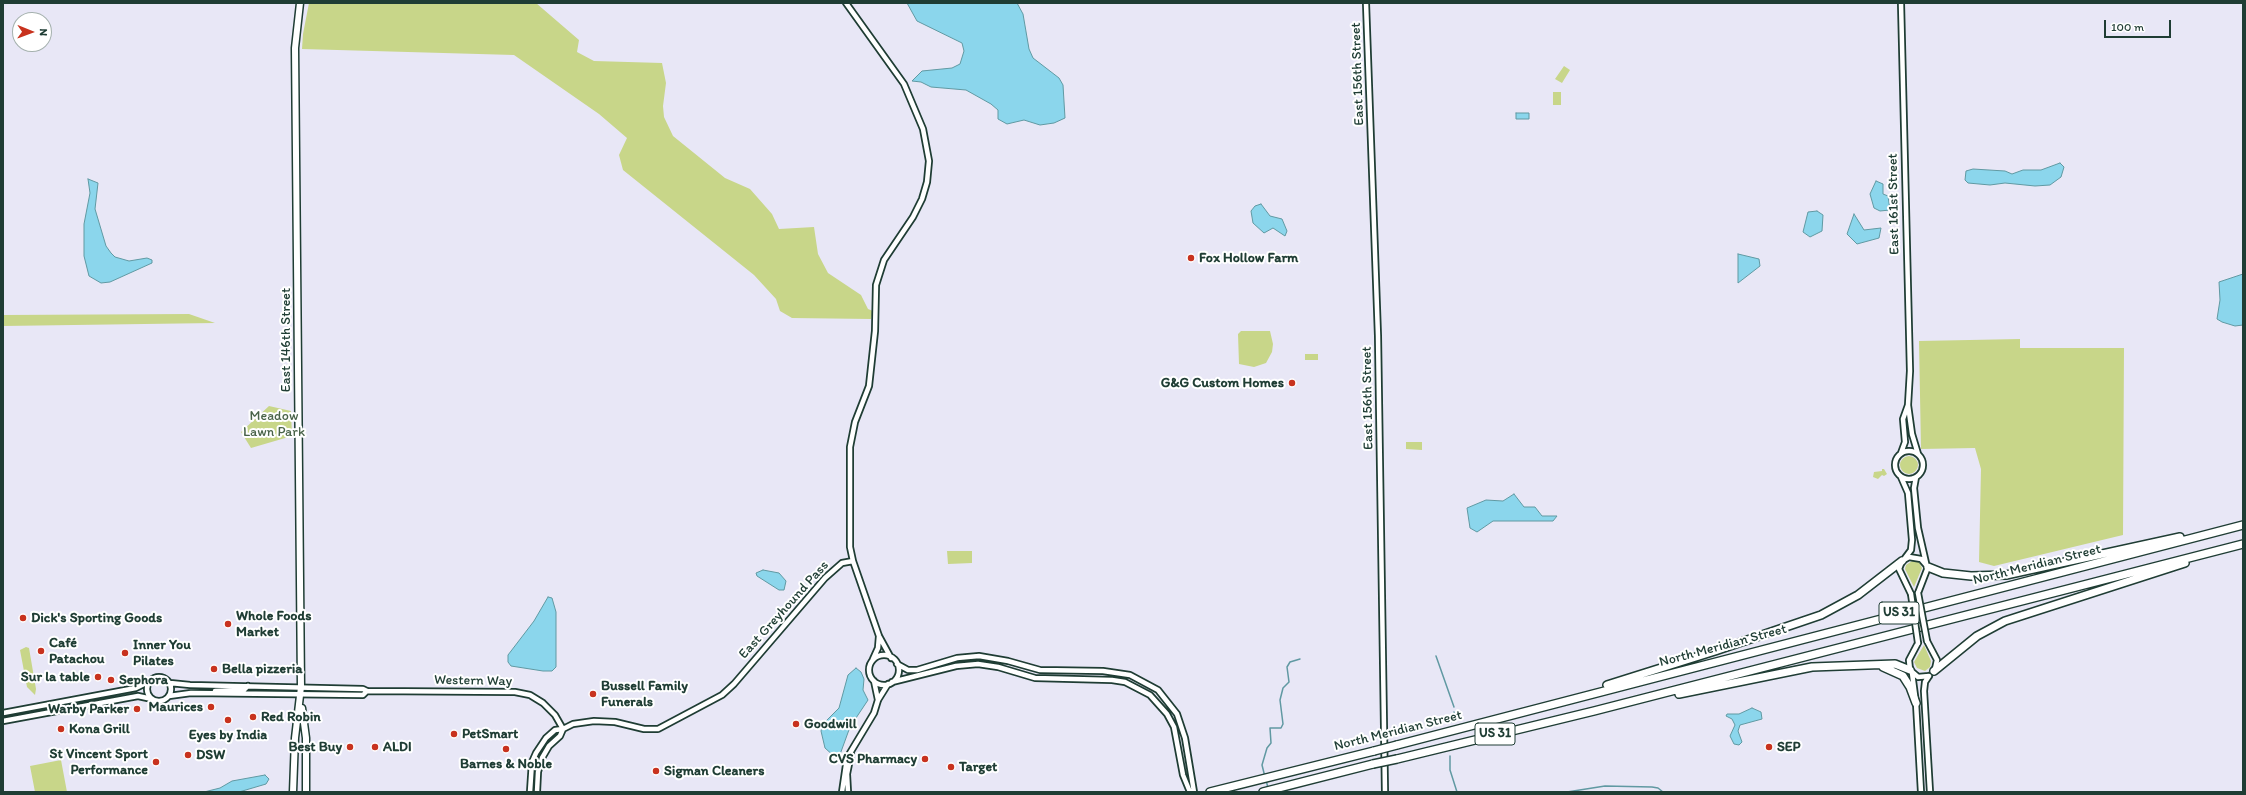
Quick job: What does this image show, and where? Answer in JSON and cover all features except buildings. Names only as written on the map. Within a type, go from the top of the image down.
[{"type":"highway","points":[[1927,565],[1943,573],[1971,576],[2006,575],[2243,524]]},
{"type":"highway","name":"North Meridian Street","points":[[1212,792],[2243,524]]},
{"type":"highway","points":[[1932,674],[1977,636],[2006,621],[2054,604],[2162,572],[2239,545]]},
{"type":"highway","name":"North Meridian Street","points":[[1263,792],[1594,711],[2239,545]]},
{"type":"highway","points":[[1555,703],[1821,615],[1858,595],[1903,560]]},
{"type":"highway","points":[[1876,664],[1892,669],[1903,676],[1910,687],[1916,703]]},
{"type":"highway","points":[[1594,711],[1803,668],[1899,664],[1911,671]]},
{"type":"main road","name":"East 146th Street","points":[[300,3],[295,48],[301,697],[306,738],[306,792]]},
{"type":"main road","name":"East 146th Street","points":[[293,792],[295,738],[301,697]]},
{"type":"street","points":[[846,3],[904,84],[923,129],[929,161],[927,182],[922,199],[913,217],[884,260],[876,285],[875,332],[869,386],[855,422],[850,447],[850,547],[853,561],[879,636],[891,658],[897,664],[908,670],[917,670],[957,658],[979,656],[1008,661],[1040,670],[1118,672],[1130,675],[1158,690],[1177,714],[1185,738],[1194,792]]},
{"type":"street","name":"East 156th Street","points":[[1366,3],[1378,336],[1385,792]]},
{"type":"street","name":"East 161st Street","points":[[1901,3],[1910,372],[1908,404],[1912,434],[1918,454]]},
{"type":"street","name":"East 161st Street","points":[[1901,453],[1905,442],[1904,412],[1908,404]]},
{"type":"street","points":[[1921,792],[1916,703],[1909,660],[1918,643],[1911,594],[1900,573],[1903,560],[1911,550],[1912,540],[1908,493],[1901,477],[1896,471],[1895,463],[1901,453],[1908,451],[1918,454],[1922,461],[1923,467],[1916,477],[1914,488],[1918,528],[1927,565],[1918,593],[1927,641],[1937,660],[1932,674],[1925,682],[1924,691],[1930,792]]},
{"type":"street","points":[[1901,477],[1908,479],[1916,477]]},
{"type":"street","points":[[1903,560],[1917,557],[1927,565]]},
{"type":"street","name":"East Greyhound Pass","points":[[530,792],[532,762],[538,749],[555,730],[563,729],[573,724],[594,721],[615,722],[644,729],[658,729],[722,695],[734,684],[824,578],[842,563],[853,561]]},
{"type":"street","points":[[878,700],[874,681],[871,678],[869,668],[878,648],[879,636]]},
{"type":"street","points":[[873,660],[882,655],[891,658]]},
{"type":"street","points":[[842,792],[845,768],[851,750],[874,713],[878,700],[898,674],[897,664]]},
{"type":"street","points":[[874,681],[890,683],[956,666],[978,664],[1003,668],[1035,678],[1112,680],[1125,682],[1150,695],[1167,714],[1177,741],[1184,781],[1190,792]]},
{"type":"street","points":[[1911,671],[1921,678],[1932,674]]},
{"type":"street","points":[[3,713],[136,688],[156,677],[162,677],[170,683],[248,686]]},
{"type":"street","points":[[150,681],[148,692],[152,699]]},
{"type":"street","points":[[169,696],[171,688],[170,683]]},
{"type":"street","name":"Western Way","points":[[248,686],[363,689],[367,691],[522,693],[536,698],[549,708],[563,729]]},
{"type":"street","points":[[3,721],[128,698],[144,696],[161,701],[169,696],[181,693],[244,690],[248,686]]},
{"type":"street","name":"Western Way","points":[[204,693],[301,697],[363,695],[367,691]]},
{"type":"street","points":[[537,792],[538,772],[542,758],[549,746],[560,736],[563,729]]},
{"type":"street","points":[[848,792],[847,774],[851,750]]},
{"type":"green space","points":[[309,3],[536,3],[579,40],[577,52],[594,61],[662,63],[666,83],[663,106],[664,117],[673,136],[725,178],[750,189],[772,214],[779,229],[814,227],[818,254],[828,273],[861,295],[868,309],[873,311],[871,319],[792,318],[780,311],[776,299],[754,275],[623,170],[619,155],[627,138],[599,114],[514,55],[302,49],[303,34]]},
{"type":"green space","points":[[1564,66],[1570,70],[1562,83],[1555,79]]},
{"type":"green space","points":[[1553,92],[1561,92],[1561,105],[1553,105]]},
{"type":"green space","points":[[189,314],[215,323],[3,326],[3,315]]},
{"type":"green space","points":[[1241,331],[1270,331],[1273,344],[1272,352],[1266,363],[1254,367],[1239,364],[1238,334]]},
{"type":"green space","points":[[2020,339],[2020,348],[2124,348],[2123,535],[1994,566],[1979,562],[1981,469],[1975,448],[1921,449],[1919,341]]},
{"type":"green space","points":[[1305,354],[1318,354],[1318,360],[1305,360]]},
{"type":"green space","name":"Meadow Lawn Park","points":[[269,406],[291,411],[292,436],[251,448],[241,432]]},
{"type":"green space","points":[[1406,442],[1422,442],[1422,450],[1406,449]]},
{"type":"green space","points":[[1909,456],[1915,459],[1918,465],[1915,471],[1909,474],[1903,471],[1900,465],[1903,459]]},
{"type":"green space","points":[[1882,469],[1884,469],[1887,474],[1884,476],[1882,475],[1878,479],[1873,477],[1874,472],[1882,471]]},
{"type":"green space","points":[[947,551],[972,551],[972,563],[948,564]]},
{"type":"green space","points":[[1912,561],[1919,562],[1922,568],[1914,587],[1905,569],[1906,565]]},
{"type":"green space","points":[[1924,645],[1931,661],[1930,667],[1925,671],[1917,668],[1914,662]]},
{"type":"green space","points":[[26,647],[29,648],[36,689],[35,695],[27,687],[20,650]]},
{"type":"green space","points":[[61,760],[67,792],[35,792],[30,766]]},
{"type":"water","points":[[907,3],[1017,3],[1023,14],[1029,49],[1033,58],[1059,78],[1063,85],[1065,118],[1054,123],[1040,125],[1024,120],[1007,124],[998,119],[998,110],[991,104],[966,90],[931,87],[921,82],[912,81],[922,71],[952,68],[960,64],[964,51],[962,43],[917,21]]},
{"type":"water","points":[[1516,113],[1529,113],[1529,119],[1516,119]]},
{"type":"water","points":[[2060,163],[2064,167],[2061,177],[2050,185],[2035,186],[2005,183],[1990,185],[1968,183],[1965,180],[1966,171],[1973,169],[2005,171],[2012,174],[2023,170],[2041,170]]},
{"type":"water","points":[[88,179],[98,183],[95,209],[106,246],[111,253],[115,257],[129,261],[147,258],[152,260],[152,263],[110,282],[101,283],[89,276],[84,256],[84,224],[90,193]]},
{"type":"water","points":[[1876,181],[1883,184],[1883,194],[1888,196],[1890,210],[1880,211],[1874,208],[1870,194]]},
{"type":"water","points":[[1261,204],[1270,216],[1282,219],[1287,231],[1285,236],[1273,228],[1264,233],[1253,223],[1251,211],[1255,206]]},
{"type":"water","points":[[1817,211],[1823,215],[1822,231],[1810,237],[1803,232],[1808,212]]},
{"type":"water","points":[[1854,214],[1864,230],[1881,228],[1879,238],[1857,244],[1847,234]]},
{"type":"water","points":[[1738,254],[1759,259],[1760,266],[1738,283]]},
{"type":"water","points":[[2243,274],[2243,325],[2235,326],[2217,319],[2220,300],[2219,282]]},
{"type":"water","points":[[1514,494],[1524,507],[1535,507],[1542,516],[1557,516],[1553,521],[1493,521],[1477,532],[1470,528],[1467,508],[1486,500],[1503,501]]},
{"type":"water","points":[[763,570],[779,573],[786,581],[784,590],[779,590],[757,576],[756,573]]},
{"type":"water","points":[[548,597],[552,598],[556,612],[556,667],[552,671],[543,671],[511,666],[508,662],[508,655],[534,621]]},
{"type":"water","points":[[856,668],[861,672],[864,679],[863,690],[868,700],[850,727],[838,760],[836,760],[835,757],[825,748],[821,731],[823,724],[839,708],[848,675]]},
{"type":"water","points":[[1752,708],[1761,712],[1762,719],[1740,725],[1738,731],[1742,742],[1739,745],[1734,744],[1730,736],[1735,725],[1732,719],[1726,716],[1727,714],[1739,714]]},
{"type":"water","points":[[265,775],[269,779],[266,784],[239,792],[204,792],[220,788],[232,781]]},
{"type":"waterway","points":[[1436,656],[1454,707]]},
{"type":"waterway","points":[[1265,777],[1262,765],[1267,748],[1271,743],[1270,728],[1281,728],[1283,724],[1280,700],[1283,688],[1289,682],[1287,667],[1290,662],[1300,659]]},
{"type":"waterway","points":[[1451,722],[1455,718],[1454,712]]},
{"type":"waterway","points":[[1450,756],[1450,770],[1457,792]]},
{"type":"waterway","points":[[1266,780],[1268,788]]},
{"type":"waterway","points":[[1567,792],[1605,786],[1652,787],[1658,788],[1663,792]]},
{"type":"place","name":"Fox Hollow Farm","points":[[1191,258]]},
{"type":"place","name":"G&G Custom Homes","points":[[1292,383]]},
{"type":"place","name":"Dick's Sporting Goods","points":[[23,618]]},
{"type":"place","name":"Whole Foods Market","points":[[228,624]]},
{"type":"place","name":"Café Patachou","points":[[41,651]]},
{"type":"place","name":"Inner You Pilates","points":[[125,653]]},
{"type":"place","name":"Bella pizzeria","points":[[214,669]]},
{"type":"place","name":"Sur la table","points":[[98,677]]},
{"type":"place","name":"Sephora","points":[[111,680]]},
{"type":"place","name":"Bussell Family Funerals","points":[[593,694]]},
{"type":"place","name":"Maurices","points":[[211,707]]},
{"type":"place","name":"Warby Parker","points":[[137,709]]},
{"type":"place","name":"Red Robin","points":[[253,717]]},
{"type":"place","name":"Eyes by India","points":[[228,720]]},
{"type":"place","name":"Goodwill","points":[[796,724]]},
{"type":"place","name":"Kona Grill","points":[[61,729]]},
{"type":"place","name":"PetSmart","points":[[454,734]]},
{"type":"place","name":"Best Buy","points":[[350,747]]},
{"type":"place","name":"ALDI","points":[[375,747]]},
{"type":"place","name":"SEP","points":[[1769,747]]},
{"type":"place","name":"Barnes & Noble","points":[[506,749]]},
{"type":"place","name":"DSW","points":[[188,755]]},
{"type":"place","name":"CVS Pharmacy","points":[[925,759]]},
{"type":"place","name":"St Vincent Sport Performance","points":[[156,762]]},
{"type":"place","name":"Target","points":[[951,767]]},
{"type":"place","name":"Sigman Cleaners","points":[[656,771]]}]
